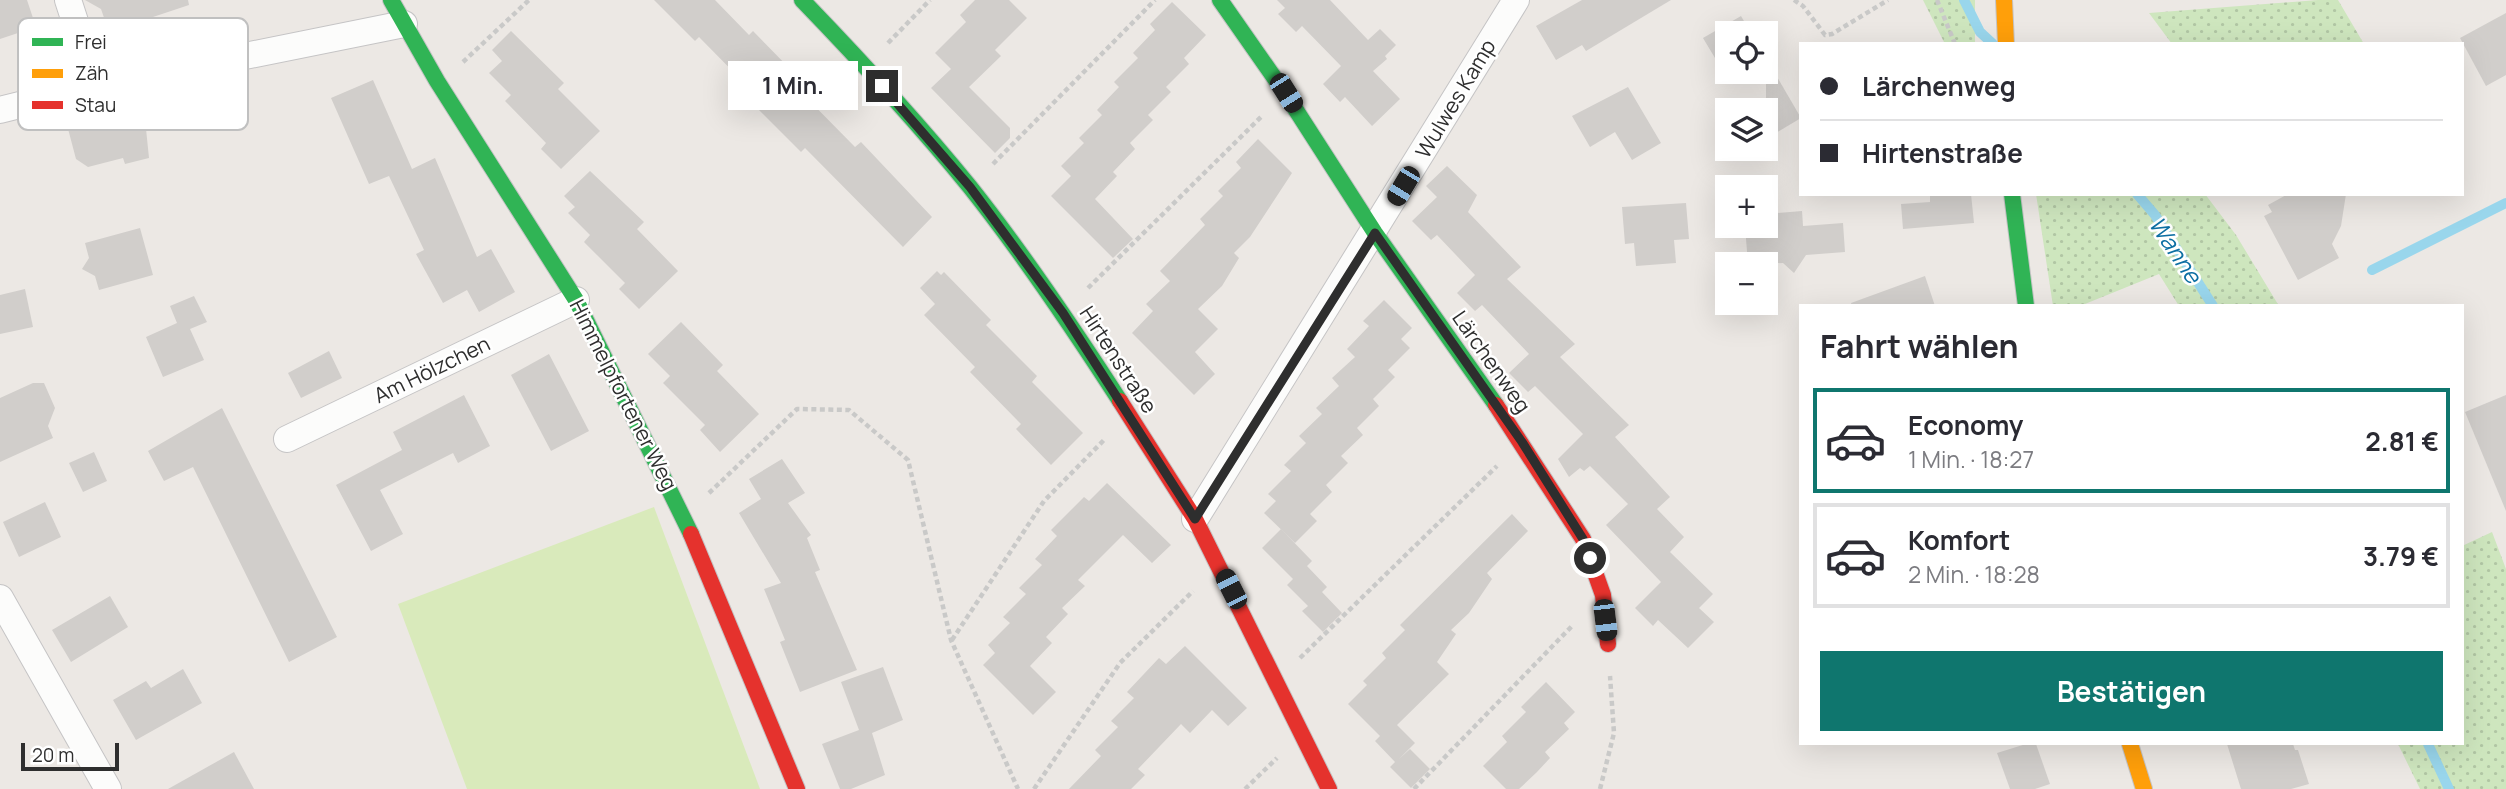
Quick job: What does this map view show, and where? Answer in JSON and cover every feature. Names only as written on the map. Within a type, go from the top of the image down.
[{"type":"street","points":[[68,0],[74,18]]},
{"type":"street","name":"Himmelpfortener Weg","points":[[391,0],[576,300],[684,518],[797,789]]},
{"type":"street","name":"Hirtenstraße","points":[[802,0],[865,66],[970,187],[1063,313],[1195,519],[1329,789]]},
{"type":"street","name":"Lärchenweg","points":[[1220,0],[1286,93],[1375,233],[1522,442],[1583,539],[1603,595],[1608,644]]},
{"type":"street","name":"Wulwes Kamp","points":[[1195,519],[1375,233],[1516,0]]},
{"type":"street","points":[[2004,8],[2006,42]]},
{"type":"street","points":[[248,55],[404,24]]},
{"type":"street","points":[[0,110],[18,105]]},
{"type":"street","points":[[2012,196],[2026,304]]},
{"type":"street","name":"Am Hölzchen","points":[[287,439],[576,300]]},
{"type":"street","points":[[0,598],[108,789]]},
{"type":"street","points":[[2130,745],[2144,789]]},
{"type":"path","points":[[461,65],[529,0]]},
{"type":"path","points":[[865,66],[930,0]]},
{"type":"path","points":[[970,187],[1155,0]]},
{"type":"path","points":[[1794,0],[1803,6],[1825,35],[1832,34],[1888,0]]},
{"type":"path","points":[[1937,0],[1954,42]]},
{"type":"path","points":[[1063,313],[1286,93]]},
{"type":"path","points":[[684,518],[797,409],[849,410],[908,460],[951,640],[1018,789]]},
{"type":"path","points":[[951,640],[1044,500],[1129,416]]},
{"type":"path","points":[[1277,681],[1522,442]]},
{"type":"path","points":[[1034,789],[1120,663],[1219,565]]},
{"type":"path","points":[[1414,789],[1603,595]]},
{"type":"path","points":[[1600,789],[1614,733],[1608,644]]},
{"type":"green space","points":[[1923,0],[1975,0],[1975,42],[1944,42]]},
{"type":"green space","points":[[2338,0],[2363,42],[2171,42],[2149,13]]},
{"type":"green space","points":[[2036,196],[2207,196],[2236,235],[2278,304],[2178,304],[2159,274],[2085,304],[2053,304]]},
{"type":"green space","points":[[654,507],[760,789],[467,789],[398,604]]},
{"type":"green space","points":[[2492,532],[2506,569],[2506,789],[2420,789],[2398,745],[2464,745],[2464,545]]},
{"type":"building","points":[[0,0],[27,0],[33,18],[18,18],[18,33],[0,39]]},
{"type":"building","points":[[85,0],[188,0],[189,5],[150,18],[104,18],[101,9]]},
{"type":"building","points":[[654,0],[715,0],[749,35],[753,31],[794,73],[788,79],[855,147],[861,142],[932,217],[903,247],[805,148],[801,152],[758,109],[764,103],[699,37],[695,41]]},
{"type":"building","points":[[975,0],[1009,0],[1027,18],[995,50],[1001,56],[969,87],[1010,128],[1010,138],[995,153],[931,88],[951,69],[935,53],[966,22],[960,15]]},
{"type":"building","points":[[1277,0],[1330,0],[1368,40],[1380,29],[1396,45],[1385,56],[1387,59],[1373,71],[1400,99],[1372,126],[1345,97],[1340,102],[1323,84],[1341,66],[1302,26],[1296,32],[1278,14],[1285,8]]},
{"type":"building","points":[[1582,0],[1671,0],[1586,51],[1582,45],[1556,60],[1536,26]]},
{"type":"building","points":[[1172,2],[1206,35],[1184,58],[1189,64],[1166,87],[1171,92],[1148,115],[1153,120],[1130,143],[1135,149],[1113,172],[1117,176],[1095,199],[1133,239],[1113,258],[1051,196],[1071,176],[1061,166],[1084,143],[1079,138],[1102,115],[1097,110],[1119,87],[1114,82],[1138,58],[1133,53],[1155,30],[1150,24]]},
{"type":"building","points":[[2506,13],[2506,75],[2486,86],[2460,38]]},
{"type":"building","points":[[511,31],[564,83],[558,89],[600,131],[561,169],[541,149],[546,143],[505,101],[511,95],[489,73],[502,61],[492,50]]},
{"type":"building","points":[[1715,31],[1715,58],[1703,38]]},
{"type":"building","points":[[1778,79],[1799,115],[1799,119],[1778,132],[1778,98],[1766,98],[1766,84],[1778,84]]},
{"type":"building","points":[[373,80],[412,169],[435,158],[477,257],[491,249],[515,292],[479,312],[467,290],[443,303],[416,254],[424,250],[389,176],[369,184],[331,98]]},
{"type":"building","points":[[1628,87],[1661,143],[1632,160],[1615,132],[1590,147],[1572,116]]},
{"type":"building","points":[[68,130],[146,130],[149,158],[125,164],[123,158],[88,167],[76,159]]},
{"type":"building","points":[[1258,139],[1292,173],[1250,237],[1234,253],[1239,258],[1222,286],[1198,309],[1218,329],[1195,352],[1215,374],[1194,395],[1132,333],[1153,311],[1146,304],[1170,281],[1160,271],[1205,225],[1200,219],[1223,196],[1218,191],[1241,168],[1236,162]]},
{"type":"building","points":[[1447,166],[1477,195],[1468,212],[1521,267],[1507,279],[1575,344],[1560,357],[1629,425],[1615,437],[1670,497],[1657,509],[1684,537],[1670,552],[1713,594],[1699,608],[1714,622],[1688,648],[1658,620],[1653,626],[1635,608],[1661,582],[1606,525],[1628,504],[1590,466],[1584,471],[1580,468],[1569,477],[1558,459],[1583,434],[1535,386],[1528,392],[1509,373],[1529,354],[1482,305],[1475,311],[1457,293],[1475,275],[1437,235],[1431,240],[1412,221],[1437,197],[1426,186]]},
{"type":"building","points":[[590,171],[644,222],[637,229],[678,271],[639,309],[619,289],[625,283],[584,242],[590,235],[568,213],[575,207],[564,196]]},
{"type":"building","points":[[1930,196],[1971,196],[1974,223],[1903,229],[1901,204],[1930,202]]},
{"type":"building","points":[[2284,196],[2346,196],[2341,226],[2332,244],[2339,258],[2298,280],[2264,216],[2272,212],[2268,205]]},
{"type":"building","points":[[1686,203],[1689,239],[1674,240],[1676,263],[1636,266],[1634,243],[1625,244],[1622,207]]},
{"type":"building","points":[[1802,211],[1803,226],[1843,223],[1845,252],[1806,255],[1794,273],[1783,263],[1778,263],[1778,252],[1747,252],[1746,238],[1778,238],[1778,213]]},
{"type":"building","points":[[140,228],[153,275],[99,290],[95,276],[82,269],[89,258],[85,243]]},
{"type":"building","points":[[937,271],[941,275],[944,272],[991,320],[986,325],[1037,376],[1032,382],[1083,433],[1051,465],[1016,429],[1021,424],[970,372],[975,367],[924,315],[935,304],[920,288]]},
{"type":"building","points":[[1925,276],[1934,304],[1851,304]]},
{"type":"building","points":[[25,289],[33,327],[0,334],[0,295]]},
{"type":"building","points":[[194,296],[207,322],[190,329],[204,360],[163,377],[146,337],[177,323],[170,306]]},
{"type":"building","points":[[1384,300],[1412,328],[1401,339],[1410,348],[1388,370],[1395,377],[1373,399],[1379,406],[1357,428],[1363,435],[1341,456],[1348,463],[1326,485],[1332,492],[1310,514],[1317,521],[1295,543],[1264,513],[1276,501],[1268,494],[1291,471],[1284,465],[1306,443],[1299,436],[1322,414],[1316,408],[1339,386],[1332,378],[1355,357],[1347,349],[1369,326],[1363,321]]},
{"type":"building","points":[[681,322],[723,365],[717,371],[759,414],[720,452],[700,430],[705,425],[663,383],[670,376],[648,354]]},
{"type":"building","points":[[329,351],[342,378],[301,398],[288,373]]},
{"type":"building","points":[[549,354],[589,431],[551,451],[511,375]]},
{"type":"building","points":[[33,383],[44,383],[55,408],[48,426],[53,438],[0,462],[0,398]]},
{"type":"building","points":[[464,395],[490,446],[458,463],[453,453],[380,490],[403,534],[371,551],[336,485],[402,450],[393,432]]},
{"type":"building","points":[[2506,395],[2506,511],[2465,412]]},
{"type":"building","points":[[222,408],[337,637],[289,662],[193,467],[164,481],[148,451]]},
{"type":"building","points":[[94,452],[107,481],[83,492],[69,463]]},
{"type":"building","points":[[782,459],[805,493],[788,503],[811,535],[807,538],[820,570],[815,572],[857,670],[800,692],[780,642],[785,640],[764,589],[781,583],[739,513],[761,499],[749,479]]},
{"type":"building","points":[[1107,483],[1171,545],[1152,563],[1123,535],[1078,580],[1085,586],[1062,608],[1068,614],[1046,637],[1052,643],[1030,666],[1056,692],[1033,715],[983,665],[995,653],[988,645],[1010,623],[1003,617],[1026,594],[1019,588],[1042,565],[1035,559],[1057,536],[1051,530],[1084,497],[1089,501]]},
{"type":"building","points":[[45,502],[61,537],[19,557],[3,522]]},
{"type":"building","points":[[1512,514],[1528,531],[1487,573],[1492,579],[1469,613],[1451,630],[1456,634],[1437,662],[1449,674],[1397,725],[1415,743],[1399,759],[1410,749],[1430,769],[1411,788],[1390,767],[1395,762],[1375,741],[1380,736],[1348,704],[1367,685],[1363,681],[1386,658],[1382,653],[1405,630],[1400,625]]},
{"type":"building","points":[[1281,529],[1312,561],[1307,566],[1327,587],[1322,592],[1342,613],[1323,632],[1302,611],[1308,606],[1287,585],[1293,579],[1262,548]]},
{"type":"building","points":[[110,596],[128,627],[71,662],[52,630]]},
{"type":"building","points":[[1185,646],[1247,708],[1228,726],[1212,710],[1190,733],[1181,724],[1138,769],[1145,775],[1131,789],[1069,789],[1101,756],[1095,750],[1118,727],[1111,721],[1134,698],[1127,692],[1159,658],[1166,664]]},
{"type":"building","points":[[883,667],[903,720],[872,733],[885,775],[851,789],[840,789],[822,744],[859,730],[841,682]]},
{"type":"building","points":[[183,669],[202,703],[136,740],[113,700],[146,681],[151,688]]},
{"type":"building","points":[[1546,682],[1575,712],[1564,723],[1569,729],[1545,752],[1550,758],[1537,772],[1519,789],[1506,789],[1483,766],[1507,742],[1502,736],[1526,712],[1521,707]]},
{"type":"building","points":[[2023,745],[2036,745],[2050,784],[2035,789],[2010,789],[1997,753]]},
{"type":"building","points":[[2227,745],[2293,745],[2295,750],[2298,750],[2309,784],[2291,789],[2241,789]]},
{"type":"building","points":[[234,752],[254,789],[168,789]]},
{"type":"waterway","name":"Wanne","points":[[1964,0],[1980,32],[1991,42]]},
{"type":"waterway","name":"Wanne","points":[[2139,196],[2155,215],[2212,304]]},
{"type":"waterway","points":[[2372,270],[2506,203]]},
{"type":"waterway","name":"Wanne","points":[[2428,745],[2449,789]]},
{"type":"traffic: fast","points":[[391,0],[437,81],[576,300],[691,534]]},
{"type":"traffic: fast","points":[[802,0],[888,92],[970,187],[1048,292],[1120,401]]},
{"type":"traffic: fast","points":[[1220,0],[1285,93],[1375,233],[1496,405]]},
{"type":"traffic: fast","points":[[2012,196],[2026,304]]},
{"type":"traffic: slow","points":[[2004,0],[2006,42]]},
{"type":"traffic: slow","points":[[2130,745],[2144,789]]},
{"type":"traffic: jam","points":[[1120,401],[1195,519],[1329,789]]},
{"type":"traffic: jam","points":[[1496,405],[1583,539],[1603,595],[1608,644]]},
{"type":"traffic: jam","points":[[691,534],[797,789]]},
{"type":"route","points":[[882,86],[970,187],[1063,313],[1195,519],[1375,233],[1522,442],[1583,539],[1590,558]]}]
